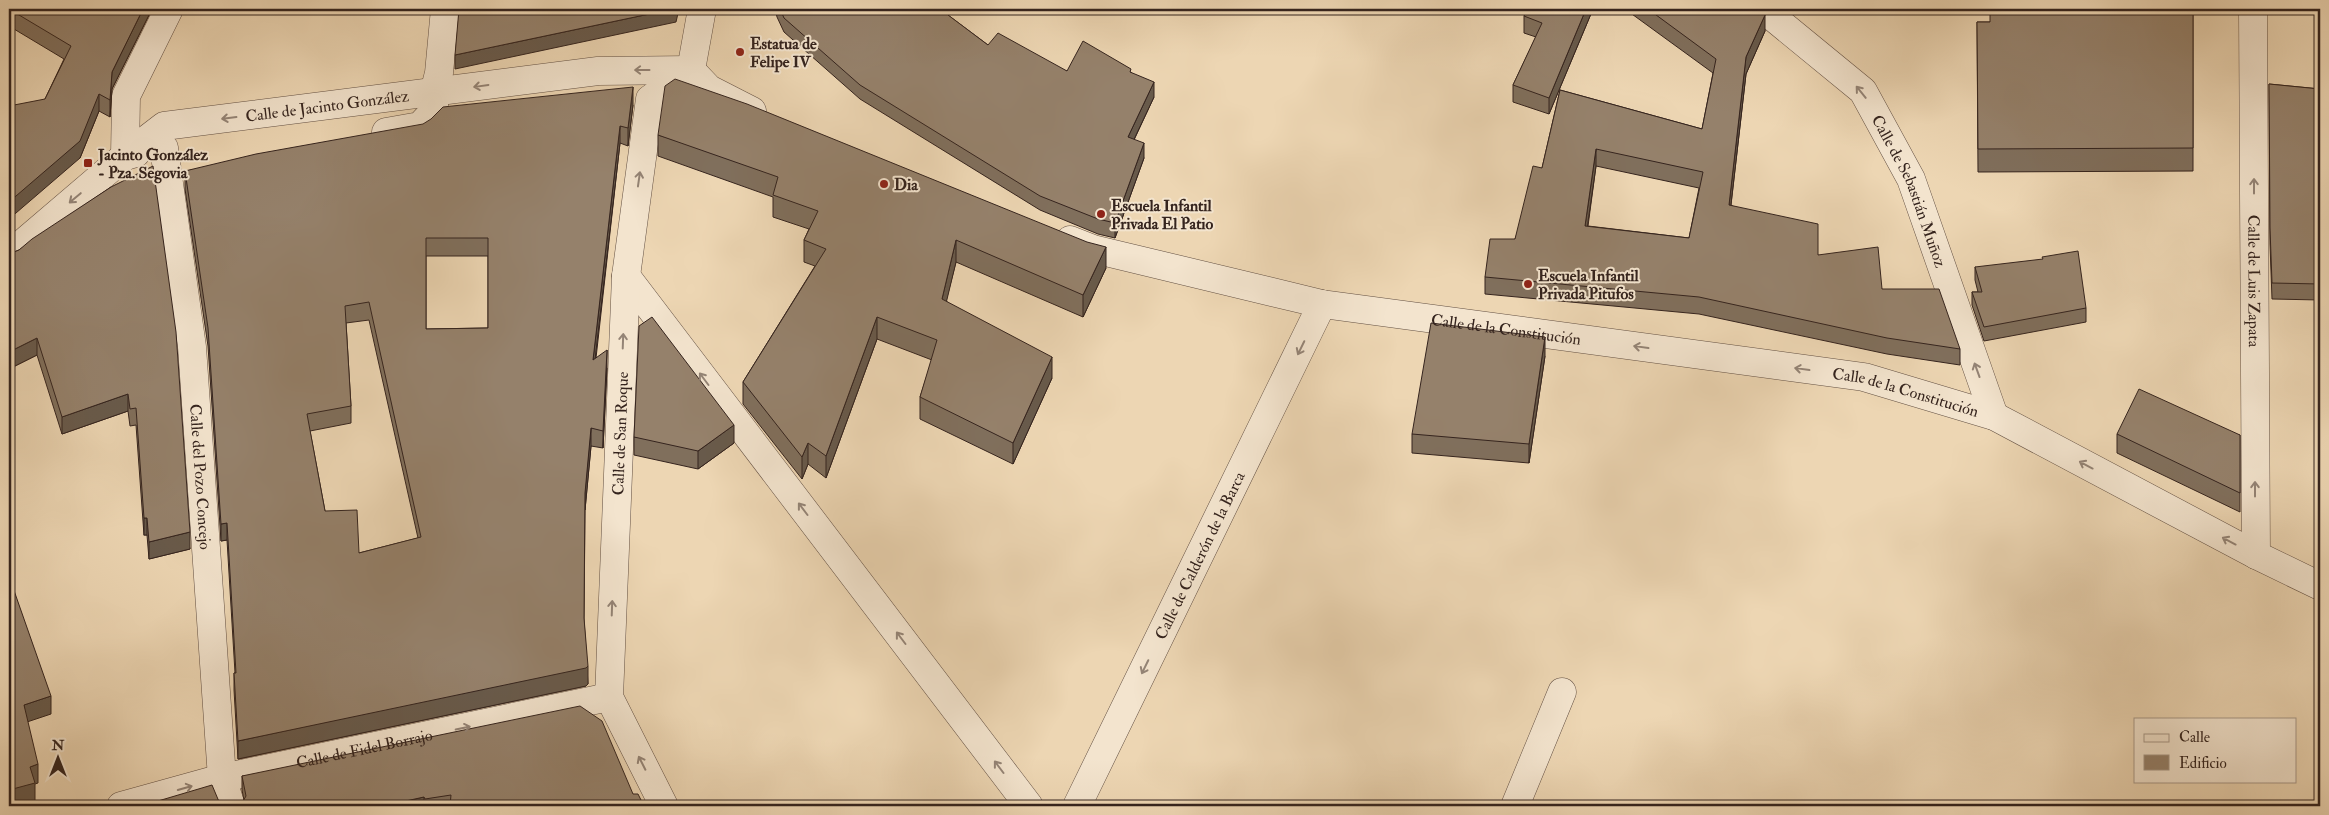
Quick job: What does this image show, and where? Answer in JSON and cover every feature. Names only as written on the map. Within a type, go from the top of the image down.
[{"type":"street","points":[[169,9],[126,96],[125,156],[164,148],[175,175],[194,172]]},
{"type":"street","points":[[362,136],[420,126],[434,111],[434,92],[445,9]]},
{"type":"street","points":[[702,9],[691,70],[709,89],[771,118]]},
{"type":"street","name":"Calle de Sebastián Muñoz","points":[[1763,9],[1862,91],[1912,179],[1994,416]]},
{"type":"street","name":"Calle de Luis Zapata","points":[[2253,9],[2256,555]]},
{"type":"street","name":"Calle de Jacinto González","points":[[9,255],[125,156],[164,126],[598,71],[691,70]]},
{"type":"street","name":"Calle de San Roque","points":[[664,806],[609,697],[626,276],[650,99],[691,70]]},
{"type":"street","name":"Calle del Pozo Concejo","points":[[164,148],[192,347],[222,778],[231,806]]},
{"type":"street","name":"Calle de la Constitución","points":[[1047,230],[1093,249],[1322,304],[1864,377],[1994,416],[2256,555],[2320,586]]},
{"type":"street","points":[[626,276],[1029,806]]},
{"type":"street","name":"Calle de Calderón de la Barca","points":[[1078,806],[1322,304]]},
{"type":"street","points":[[1515,806],[1562,692]]},
{"type":"street","name":"Calle de Fidel Borrajo","points":[[121,806],[222,778],[609,697]]},
{"type":"building","points":[[9,9],[143,9],[112,72],[110,100],[99,94],[80,141],[9,202],[9,106],[45,99],[71,46]]},
{"type":"building","points":[[459,9],[673,9],[455,55]]},
{"type":"building","points":[[780,9],[943,9],[948,15],[988,45],[998,33],[1067,71],[1083,41],[1131,69],[1130,72],[1154,82],[1128,137],[1144,143],[1115,223],[1098,219],[1040,196],[860,85],[784,18]]},
{"type":"building","points":[[1528,9],[1586,9],[1549,98],[1513,85],[1542,23],[1524,16]]},
{"type":"building","points":[[1648,9],[1759,9],[1765,15],[1746,57],[1729,205],[1818,224],[1818,255],[1878,247],[1882,289],[1939,289],[1960,349],[1887,338],[1699,297],[1485,277],[1490,239],[1515,239],[1533,166],[1542,168],[1560,90],[1702,129],[1716,59]],"holes":[[[1596,149],[1703,172],[1689,238],[1585,226]]]},
{"type":"building","points":[[1990,9],[2193,9],[2193,148],[1978,149],[1977,22],[1990,22]]},
{"type":"building","points":[[675,79],[747,104],[1087,242],[1106,247],[1083,295],[956,240],[942,299],[1052,357],[1013,443],[920,397],[937,340],[877,317],[826,456],[808,443],[802,457],[743,382],[826,249],[804,240],[818,211],[773,195],[778,177],[658,135],[665,86]]},
{"type":"building","points":[[2269,84],[2320,89],[2320,284],[2272,283]]},
{"type":"building","points":[[633,87],[628,128],[620,126],[593,360],[607,350],[603,431],[591,428],[585,493],[584,618],[588,666],[586,668],[238,741],[227,523],[221,524],[208,328],[185,171],[256,154],[423,124],[443,107]],"holes":[[[426,238],[488,238],[488,328],[426,329]],[[369,302],[421,537],[359,553],[357,510],[325,511],[307,414],[351,406],[345,306]]]},
{"type":"building","points":[[153,166],[176,332],[190,532],[149,542],[147,518],[144,518],[136,408],[130,409],[128,394],[62,417],[37,338],[9,352],[9,254],[19,250],[32,239],[111,187]]},
{"type":"building","points":[[2078,251],[2086,308],[1984,327],[1972,292],[1982,292],[1975,267],[2043,259],[2042,257]]},
{"type":"building","points":[[652,317],[734,425],[698,451],[634,437],[639,326]]},
{"type":"building","points":[[1431,323],[1545,337],[1529,444],[1412,434]]},
{"type":"building","points":[[2139,389],[2240,435],[2240,493],[2117,434]]},
{"type":"building","points":[[11,582],[51,696],[24,705],[38,764],[30,767],[35,783],[9,790],[9,583]]},
{"type":"building","points":[[580,706],[602,721],[633,794],[638,794],[644,806],[450,806],[451,795],[425,799],[424,797],[383,806],[238,806],[246,796],[242,776]]},
{"type":"building","points":[[212,785],[220,804],[224,806],[160,806],[158,801]]},
{"type":"place","name":"Estatua de Felipe IV","points":[[740,52]]},
{"type":"place","name":"Jacinto González - Pza. Segovia","points":[[88,163]]},
{"type":"place","name":"Dia","points":[[884,184]]},
{"type":"place","name":"Escuela Infantil Privada El Patio","points":[[1101,214]]},
{"type":"place","name":"Escuela Infantil Privada Pitufos","points":[[1528,284]]}]
